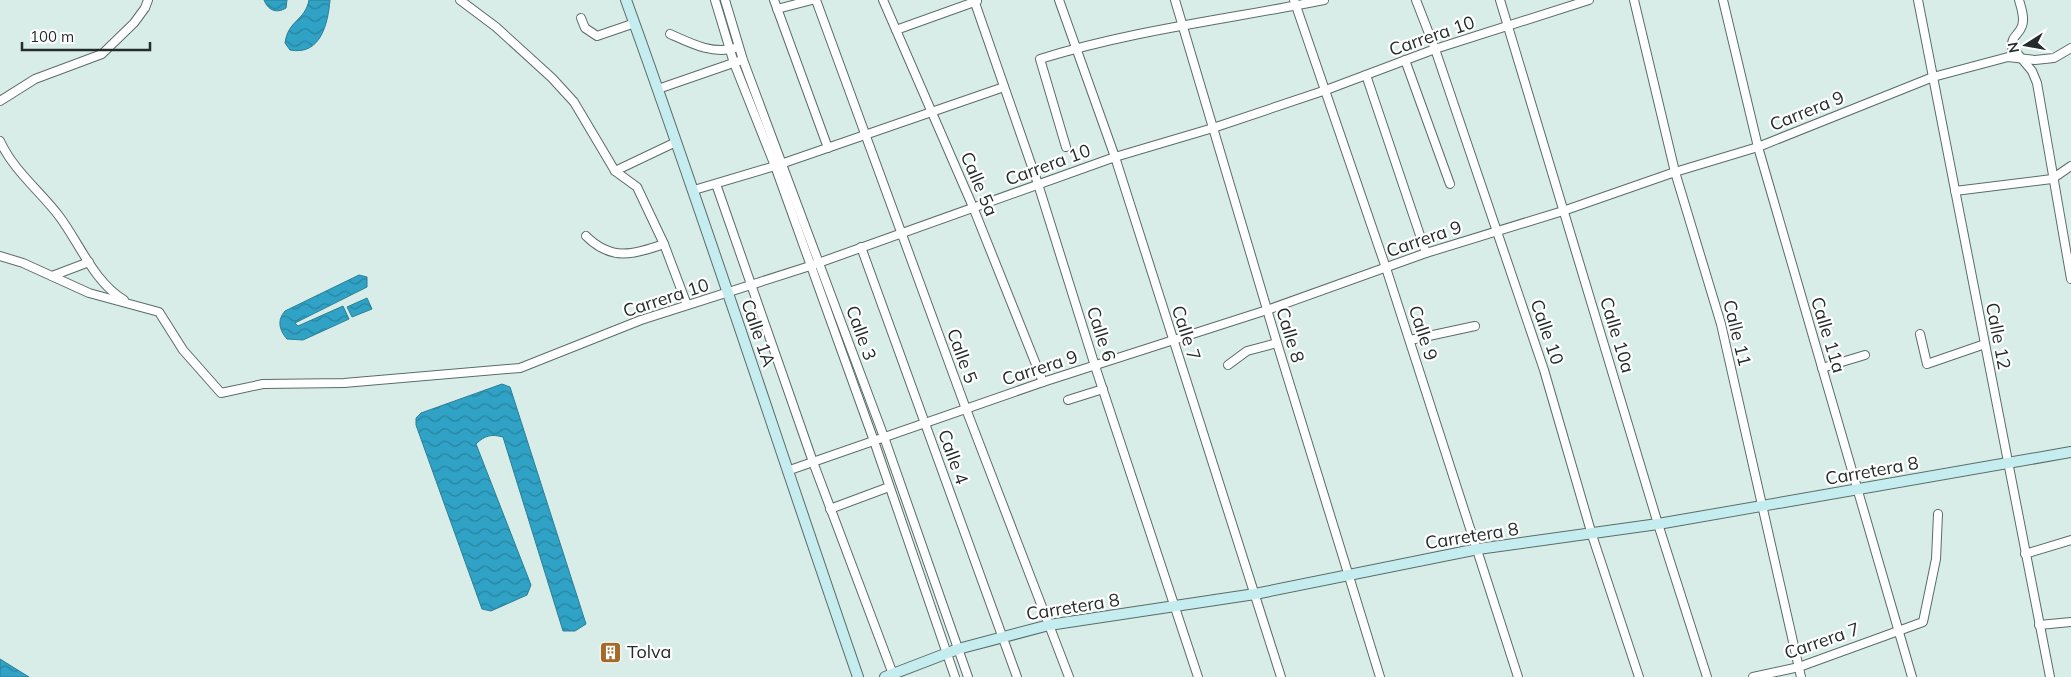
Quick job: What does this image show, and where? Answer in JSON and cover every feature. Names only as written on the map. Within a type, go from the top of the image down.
[{"type":"street","points":[[0,101],[35,79],[102,54],[134,23],[148,0]]},
{"type":"street","points":[[462,0],[496,27],[552,78],[574,102],[616,171],[642,193],[664,244],[687,306]]},
{"type":"street","name":"Calle 1A","points":[[626,0],[694,190],[727,293],[858,677]]},
{"type":"street","name":"Calle 3","points":[[714,0],[734,63],[779,164],[819,262],[884,437],[968,677]]},
{"type":"street","name":"Calle 3","points":[[724,0],[779,164],[810,266],[874,441],[954,677]]},
{"type":"street","points":[[774,0],[828,148]]},
{"type":"street","points":[[777,9],[814,0]]},
{"type":"street","name":"Calle 5","points":[[814,0],[832,43],[966,409],[1069,677]]},
{"type":"street","name":"Calle 5a","points":[[883,0],[973,207],[1043,382]]},
{"type":"street","name":"Calle 7","points":[[1059,0],[1114,157],[1281,677]]},
{"type":"street","name":"Calle 8","points":[[1175,0],[1267,310],[1380,677]]},
{"type":"street","points":[[1066,146],[1039,61],[1075,48],[1181,24],[1295,3],[1324,0]]},
{"type":"street","name":"Calle 10","points":[[1416,0],[1435,49],[1544,370],[1592,535],[1639,677]]},
{"type":"street","name":"Calle 10a","points":[[1500,0],[1658,524],[1708,677]]},
{"type":"street","name":"Carrera 10","points":[[132,305],[159,312],[182,350],[221,393],[263,384],[344,383],[520,368],[641,320],[810,266],[1114,157],[1213,128],[1326,90],[1435,49],[1589,0]]},
{"type":"street","name":"Calle 11","points":[[1634,0],[1675,172],[1720,324],[1801,677]]},
{"type":"street","name":"Calle 11a","points":[[1723,0],[1758,147],[1900,630],[1912,677]]},
{"type":"street","name":"Calle 12","points":[[1918,0],[2050,677]]},
{"type":"street","points":[[2019,0],[2022,27],[2011,40],[2012,50],[2032,71],[2037,83],[2052,179],[2071,279]]},
{"type":"street","points":[[896,30],[976,1]]},
{"type":"street","name":"Calle 6","points":[[976,1],[1038,184],[1095,366],[1198,677]]},
{"type":"street","name":"Calle 9","points":[[1295,3],[1410,340],[1518,677]]},
{"type":"street","points":[[580,18],[585,28],[597,36],[635,23]]},
{"type":"street","points":[[670,34],[694,45],[721,50],[739,46]]},
{"type":"street","name":"Carrera 9","points":[[787,471],[1043,382],[1173,342],[1267,310],[1426,253],[1758,147],[1933,77],[1999,59],[2054,58],[2071,48]]},
{"type":"street","points":[[658,90],[743,60]]},
{"type":"street","points":[[1405,60],[1450,184]]},
{"type":"street","points":[[1366,75],[1426,253]]},
{"type":"street","points":[[694,190],[828,148],[1004,87]]},
{"type":"street","points":[[0,141],[14,164],[58,216],[89,262],[118,296],[132,305]]},
{"type":"street","points":[[616,171],[676,142]]},
{"type":"street","points":[[1955,191],[2052,179],[2071,166]]},
{"type":"street","points":[[716,184],[890,676]]},
{"type":"street","points":[[586,236],[606,251],[624,254],[642,252],[664,244]]},
{"type":"street","name":"Calle 4","points":[[861,248],[1017,677]]},
{"type":"street","points":[[0,256],[89,293],[132,305]]},
{"type":"street","points":[[52,276],[89,262]]},
{"type":"street","points":[[1410,340],[1475,326]]},
{"type":"street","points":[[1920,334],[1927,364],[1984,344]]},
{"type":"street","points":[[1228,365],[1247,352],[1277,343]]},
{"type":"street","points":[[1822,368],[1864,355]]},
{"type":"street","points":[[1068,400],[1103,389]]},
{"type":"street","name":"Carretera 8","points":[[890,676],[958,649],[1049,625],[1255,594],[1478,549],[1592,535],[2071,452]]},
{"type":"street","points":[[830,509],[890,487]]},
{"type":"street","name":"Carrera 7","points":[[1753,677],[1799,667],[1922,622],[1936,559],[1938,514]]},
{"type":"street","points":[[2025,554],[2071,540]]},
{"type":"street","points":[[2039,625],[2071,622]]},
{"type":"water","points":[[264,0],[287,0],[286,8],[279,11],[273,10]]},
{"type":"water","points":[[309,0],[330,0],[325,28],[316,43],[309,48],[301,51],[290,50],[285,43],[287,35],[304,12]]},
{"type":"water","points":[[359,275],[367,277],[367,287],[295,323],[298,326],[343,306],[349,319],[303,340],[287,339],[280,325],[282,314],[285,311]]},
{"type":"water","points":[[367,298],[372,309],[352,317],[347,307]]},
{"type":"water","points":[[502,384],[510,387],[586,624],[575,631],[563,631],[503,437],[489,436],[476,444],[531,585],[527,595],[491,611],[482,609],[416,425],[416,418],[421,413]]},
{"type":"water","points":[[0,659],[29,677],[0,677]]},
{"type":"place","name":"Tolva","points":[[611,652]]}]
